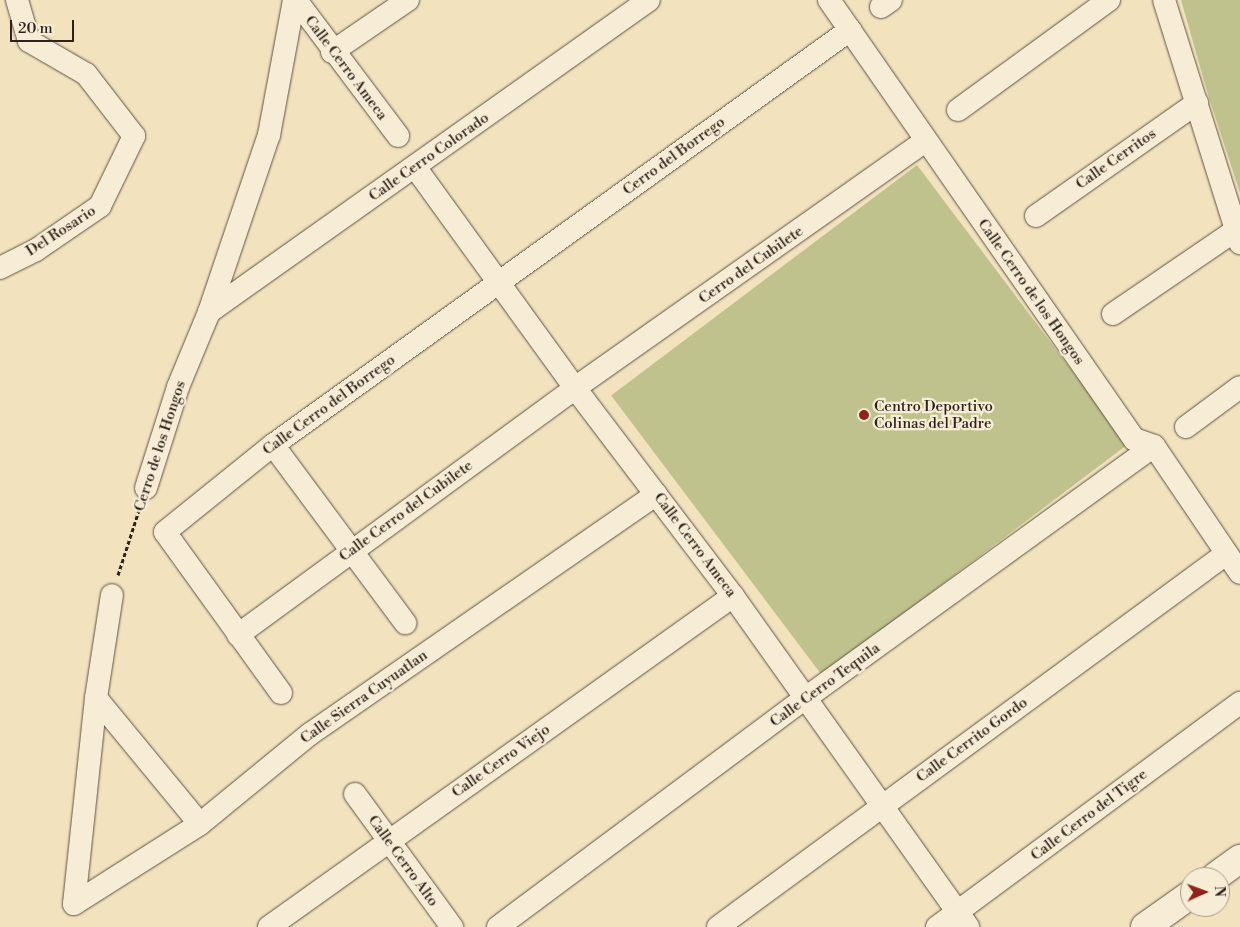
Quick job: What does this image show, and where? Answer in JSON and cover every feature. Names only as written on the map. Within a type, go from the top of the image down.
[{"type":"street","name":"Del Rosario","points":[[0,268],[36,250],[100,206],[134,136],[86,74],[29,41],[16,0]]},
{"type":"street","name":"Calle Cerro Ameca","points":[[295,0],[332,52],[398,136]]},
{"type":"street","name":"Cerro de los Hongos","points":[[146,488],[178,387],[208,312],[269,135],[295,0]]},
{"type":"street","points":[[332,52],[408,0]]},
{"type":"street","name":"Calle Cerro Colorado","points":[[208,312],[649,0]]},
{"type":"street","name":"Calle Cerro de los Hongos","points":[[829,0],[925,141],[1134,439],[1154,446]]},
{"type":"street","points":[[958,110],[1109,0]]},
{"type":"street","points":[[1113,314],[1238,236],[1164,0]]},
{"type":"street","name":"Cerro del Borrego","points":[[498,282],[850,30]]},
{"type":"street","name":"Calle Cerritos","points":[[1036,216],[1197,103]]},
{"type":"street","name":"Cerro del Cubilete","points":[[575,388],[925,141]]},
{"type":"street","name":"Calle Cerro Ameca","points":[[415,167],[575,388],[734,596],[963,920]]},
{"type":"street","name":"Calle Cerro del Borrego","points":[[238,634],[165,532],[273,445],[498,282]]},
{"type":"street","points":[[1186,427],[1240,387]]},
{"type":"street","name":"Calle Cerro del Cubilete","points":[[238,634],[575,388]]},
{"type":"street","points":[[273,445],[350,552],[405,623]]},
{"type":"street","points":[[1154,446],[1240,573]]},
{"type":"street","name":"Calle Cerro Tequila","points":[[498,927],[807,698],[1154,446]]},
{"type":"street","name":"Calle Sierra Cuyuatlan","points":[[96,698],[74,904],[200,824],[310,734],[656,494]]},
{"type":"street","name":"Calle Cerrito Gordo","points":[[718,927],[1226,554]]},
{"type":"street","points":[[112,595],[96,698],[200,824]]},
{"type":"street","name":"Calle Cerro Viejo","points":[[269,927],[388,840],[734,596]]},
{"type":"street","points":[[238,634],[281,693]]},
{"type":"street","name":"Calle Cerro del Tigre","points":[[937,927],[963,920],[1240,703]]},
{"type":"street","name":"Calle Cerro Alto","points":[[355,794],[452,927]]},
{"type":"street","points":[[1229,867],[1240,859]]},
{"type":"street","points":[[1145,927],[1180,902]]},
{"type":"path","name":"Cerro de los Hongos","points":[[112,595],[146,488]]},
{"type":"green space","points":[[1181,0],[1240,0],[1240,193],[1209,98]]},
{"type":"green space","name":"Centro Deportivo Colinas del Padre","points":[[917,165],[1128,445],[822,675],[611,395]]},
{"type":"place","name":"Centro Deportivo Colinas del Padre","points":[[864,415]]}]
